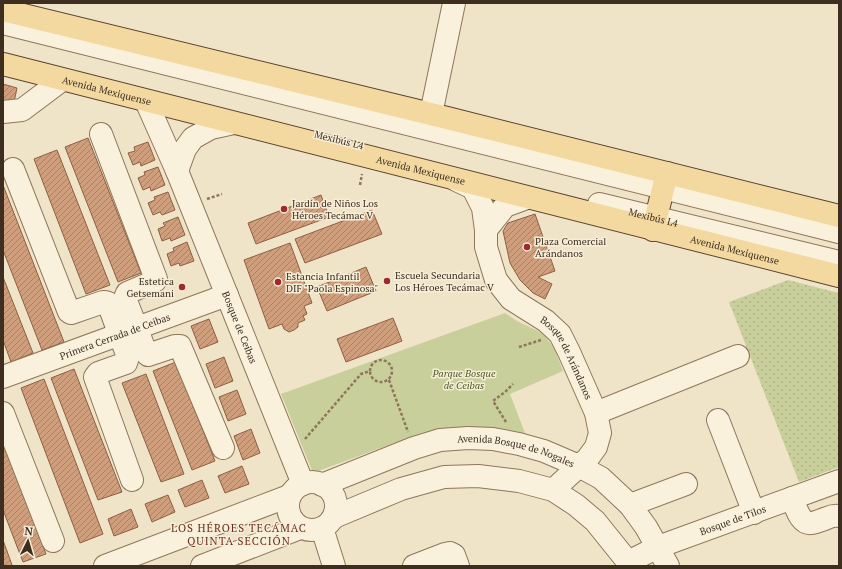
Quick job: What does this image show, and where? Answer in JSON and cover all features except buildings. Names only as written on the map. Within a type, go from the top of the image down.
[{"type":"main road","points":[[3,10],[431,114],[665,181],[839,216]]},
{"type":"main road","name":"Avenida Mexiquense","points":[[3,64],[527,198],[655,224],[839,276]]},
{"type":"main road","points":[[655,224],[665,181]]},
{"type":"street","points":[[431,114],[454,3]]},
{"type":"street","points":[[3,23],[665,181],[839,232]]},
{"type":"street","name":"Mexibús L4","points":[[3,53],[655,224],[839,262]]},
{"type":"street","points":[[3,112],[22,110],[62,80]]},
{"type":"street","name":"Bosque de Ceibas","points":[[146,101],[177,171],[305,488]]},
{"type":"street","points":[[177,171],[185,149],[194,138],[210,128],[234,123]]},
{"type":"street","points":[[102,134],[156,279],[155,281],[127,293],[126,295],[128,331],[128,357],[126,363],[98,373],[95,377],[132,480]]},
{"type":"street","points":[[13,169],[69,312],[74,312],[105,302],[108,303],[128,331],[148,355],[175,346],[180,346],[223,448]]},
{"type":"street","name":"Bosque de Arándanos","points":[[456,180],[473,188],[483,208],[486,230],[486,247],[496,280],[511,299],[546,321],[560,334],[596,413],[600,433],[596,447],[588,458],[552,490]]},
{"type":"street","points":[[486,230],[505,206],[527,198]]},
{"type":"street","name":"Primera Cerrada de Ceibas","points":[[3,377],[227,295]]},
{"type":"street","points":[[596,413],[738,356]]},
{"type":"street","points":[[3,413],[53,541]]},
{"type":"street","points":[[718,420],[754,513]]},
{"type":"street","name":"Avenida Bosque de Nogales","points":[[104,566],[305,488],[414,448],[440,440],[468,438],[493,439],[544,451],[579,466],[600,478],[630,505],[663,557]]},
{"type":"street","points":[[334,566],[328,523],[336,508],[335,498],[330,490],[305,488],[287,508],[291,520],[300,528],[311,531],[328,523],[401,490],[444,477],[478,476],[519,481],[552,490],[576,505],[595,521],[629,564]]},
{"type":"street","name":"Bosque de Tilos","points":[[629,564],[663,557],[754,513],[839,481]]},
{"type":"street","points":[[630,505],[686,484]]},
{"type":"street","points":[[792,498],[802,521],[807,523],[812,523],[832,516],[839,516]]},
{"type":"street","points":[[202,566],[300,528]]},
{"type":"street","points":[[414,566],[450,553],[454,555],[458,566]]},
{"type":"path","points":[[382,360],[389,363],[393,373],[389,380],[382,382],[372,378],[370,371],[372,364],[382,360]]},
{"type":"path","points":[[293,457],[307,435],[361,374],[370,371]]},
{"type":"path","points":[[389,380],[414,448]]},
{"type":"path","points":[[512,384],[506,392],[493,401],[519,444]]},
{"type":"green space","points":[[788,280],[839,293],[839,467],[799,482],[729,302]]},
{"type":"green space","name":"Parque Bosque de Ceibas","points":[[505,313],[517,321],[542,333],[554,347],[563,371],[510,394],[525,433],[497,428],[459,427],[421,433],[313,473],[281,394]]},
{"type":"place","name":"Jardín de Niños Los Héroes Tecámac V","points":[[284,209]]},
{"type":"place","name":"Plaza Comercial Arándanos","points":[[527,247]]},
{"type":"place","name":"Escuela Secundaria Los Héroes Tecámac V","points":[[387,281]]},
{"type":"place","name":"Estancia Infantil DIF \"Paola Espinosa\"","points":[[278,282]]},
{"type":"place","name":"Estetica Getsemani","points":[[182,287]]},
{"type":"district","name":"LOS HÉROES TECÁMAC QUINTA SECCIÓN","points":[[239,534]]}]
